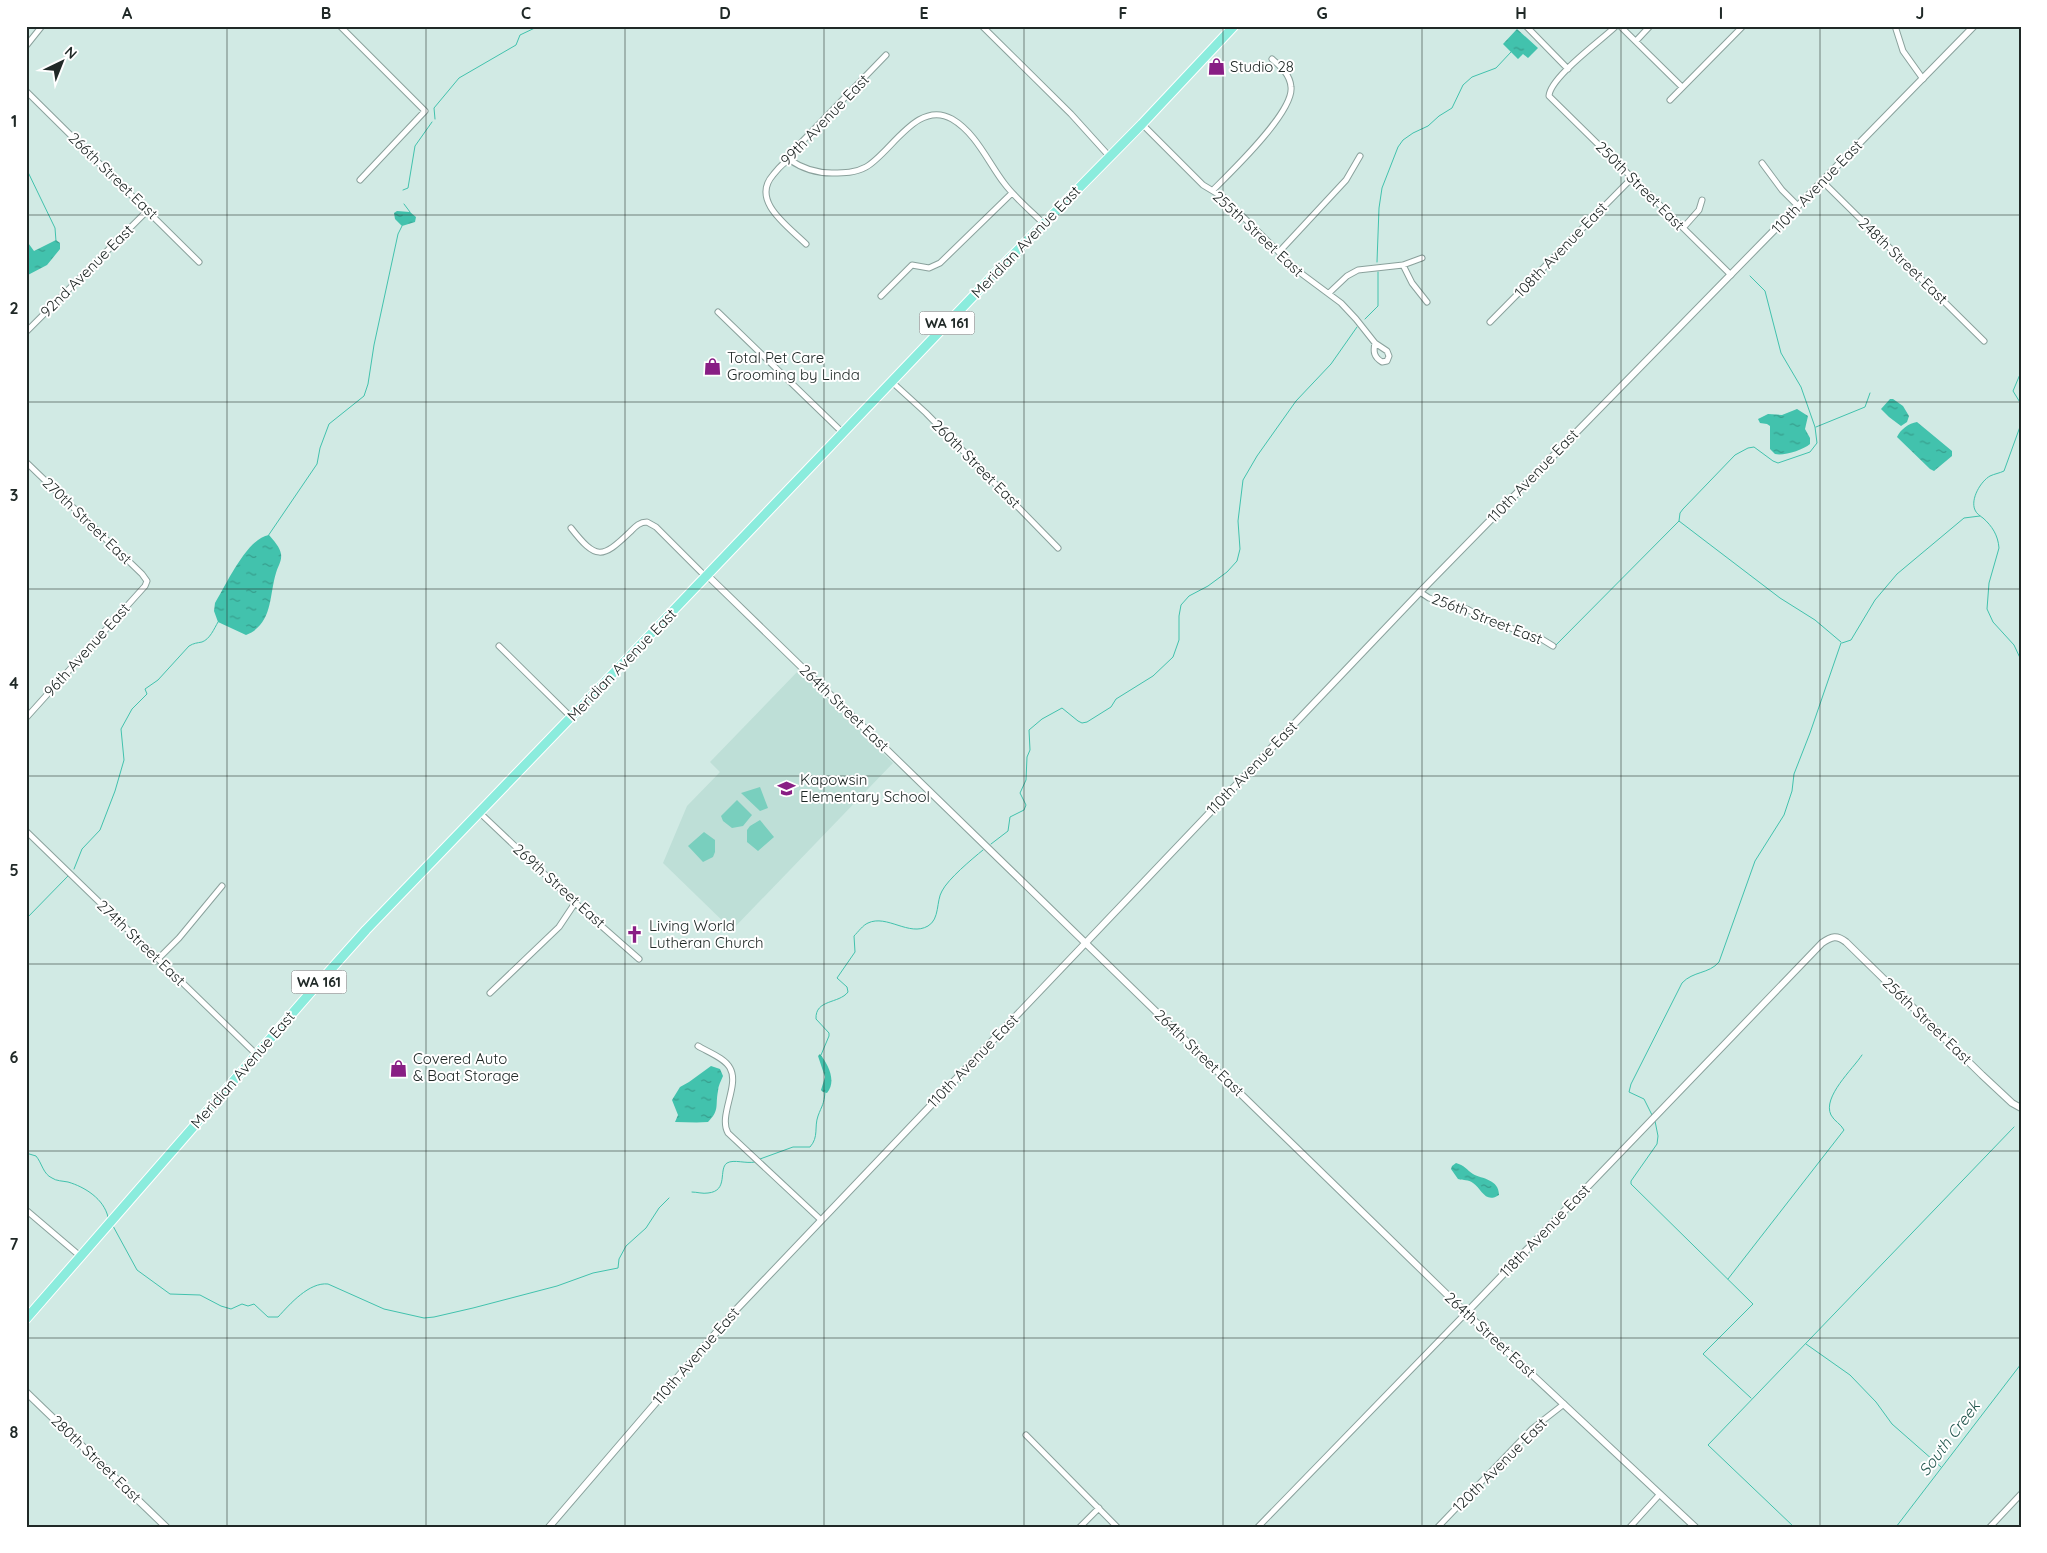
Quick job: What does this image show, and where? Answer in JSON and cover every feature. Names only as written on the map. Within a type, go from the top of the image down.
[{"type":"main road","name":"Meridian Avenue East","points":[[26,1319],[342,957],[1234,26]]},
{"type":"street","points":[[26,46],[42,26]]},
{"type":"street","points":[[340,26],[425,111],[360,180]]},
{"type":"street","points":[[982,26],[1071,114],[1109,156]]},
{"type":"street","points":[[1526,26],[1568,68],[1618,26],[1636,41],[1682,87]]},
{"type":"street","points":[[1636,41],[1650,26]]},
{"type":"street","points":[[1670,100],[1743,26]]},
{"type":"street","points":[[1894,26],[1903,51],[1923,79]]},
{"type":"street","name":"110th Avenue East","points":[[553,1525],[726,1320],[1420,592],[1974,26]]},
{"type":"street","name":"99th Avenue East","points":[[806,244],[773,211],[767,200],[766,185],[778,169],[790,160],[794,152],[886,55]]},
{"type":"street","points":[[1213,190],[1259,141],[1286,106],[1291,92],[1290,80],[1272,58]]},
{"type":"street","name":"250th Street East","points":[[1568,68],[1550,90],[1549,96],[1731,275]]},
{"type":"street","name":"266th Street East","points":[[26,91],[199,262]]},
{"type":"street","points":[[790,160],[816,172],[840,173],[860,170],[874,162],[918,120],[928,115],[936,114],[952,119],[966,132],[981,149],[1004,184],[1044,224]]},
{"type":"street","name":"255th Street East","points":[[1142,124],[1203,185],[1223,197],[1304,277],[1329,293],[1356,319],[1374,343]]},
{"type":"street","points":[[1279,252],[1346,180],[1360,156]]},
{"type":"street","points":[[1762,163],[1782,190],[1798,206]]},
{"type":"street","name":"108th Avenue East","points":[[1490,322],[1632,178]]},
{"type":"street","name":"248th Street East","points":[[1822,182],[1984,341]]},
{"type":"street","points":[[881,296],[912,265],[929,268],[940,263],[1012,193]]},
{"type":"street","points":[[1683,228],[1699,210],[1702,200]]},
{"type":"street","name":"92nd Avenue East","points":[[26,332],[148,210]]},
{"type":"street","points":[[1329,293],[1347,276],[1358,270],[1403,264],[1422,258]]},
{"type":"street","points":[[1403,264],[1412,283],[1427,302]]},
{"type":"street","points":[[718,312],[843,433]]},
{"type":"street","name":"260th Street East","points":[[892,382],[926,412],[1058,548]]},
{"type":"street","name":"270th Street East","points":[[26,462],[147,581]]},
{"type":"street","points":[[571,528],[593,551],[602,553],[610,549],[638,525],[647,522],[656,527],[707,576]]},
{"type":"street","name":"264th Street East","points":[[707,576],[1466,1313],[1695,1527]]},
{"type":"street","name":"96th Avenue East","points":[[26,718],[145,586],[147,581]]},
{"type":"street","name":"256th Street East","points":[[1420,592],[1428,598],[1467,609],[1487,620],[1532,635],[1553,646]]},
{"type":"street","points":[[499,646],[571,717]]},
{"type":"street","name":"269th Street East","points":[[479,812],[639,959]]},
{"type":"street","name":"274th Street East","points":[[26,831],[256,1054]]},
{"type":"street","points":[[158,959],[179,938],[222,886]]},
{"type":"street","points":[[490,993],[559,927],[576,903]]},
{"type":"street","name":"256th Street East","points":[[1832,937],[1840,937],[1846,942],[1982,1075],[2012,1103],[2021,1108]]},
{"type":"street","name":"118th Avenue East","points":[[1258,1527],[1822,942],[1832,937]]},
{"type":"street","points":[[698,1046],[724,1062],[731,1070],[732,1078],[726,1122],[728,1133],[821,1220]]},
{"type":"street","points":[[26,1210],[80,1256]]},
{"type":"street","name":"280th Street East","points":[[26,1392],[166,1527]]},
{"type":"street","name":"120th Avenue East","points":[[1438,1527],[1532,1430],[1564,1404]]},
{"type":"street","points":[[1026,1435],[1117,1527]]},
{"type":"street","points":[[1630,1527],[1660,1494]]},
{"type":"street","points":[[1990,1527],[2021,1494]]},
{"type":"street","points":[[1080,1527],[1099,1508]]},
{"type":"shaded area","name":"Kapowsin Elementary School","points":[[798,671],[893,763],[732,930],[663,863],[687,806],[720,772],[710,762]]},
{"type":"shaded area","points":[[760,787],[768,808],[760,811],[741,793]]},
{"type":"shaded area","points":[[737,800],[752,815],[743,826],[732,828],[723,821],[721,816]]},
{"type":"shaded area","points":[[760,820],[774,837],[758,851],[747,842],[747,830]]},
{"type":"shaded area","points":[[704,832],[715,840],[715,852],[713,857],[703,862],[688,846]]},
{"type":"water","points":[[1517,29],[1538,48],[1528,58],[1523,54],[1518,59],[1503,44]]},
{"type":"water","points":[[397,211],[410,212],[416,217],[415,222],[402,226],[395,219],[394,213]]},
{"type":"water","points":[[26,240],[34,251],[56,240],[60,243],[60,249],[47,265],[26,276]]},
{"type":"water","points":[[1890,399],[1903,406],[1909,416],[1907,422],[1901,426],[1881,409]]},
{"type":"water","points":[[1797,409],[1808,416],[1805,429],[1810,438],[1810,444],[1793,452],[1775,454],[1770,449],[1770,426],[1760,423],[1758,419],[1768,414],[1782,415]]},
{"type":"water","points":[[1917,422],[1952,451],[1952,456],[1934,471],[1897,437],[1905,427]]},
{"type":"water","points":[[269,535],[279,549],[281,559],[266,617],[255,630],[246,635],[218,622],[214,611],[215,603],[245,553],[261,538]]},
{"type":"water","points":[[820,1054],[826,1063],[831,1078],[830,1088],[827,1093],[821,1090],[825,1077],[818,1056]]},
{"type":"water","points":[[711,1066],[720,1069],[723,1076],[718,1087],[714,1114],[708,1122],[675,1122],[678,1115],[672,1100],[680,1087]]},
{"type":"water","points":[[1456,1163],[1473,1174],[1489,1180],[1496,1186],[1499,1195],[1487,1197],[1471,1182],[1458,1179],[1451,1169]]},
{"type":"waterway","points":[[435,119],[434,108],[459,78],[516,45],[520,35],[539,26]]},
{"type":"waterway","points":[[1377,262],[1379,208],[1382,188],[1398,147],[1403,140],[1428,126],[1452,108],[1463,85],[1472,77],[1496,68],[1511,52]]},
{"type":"waterway","points":[[403,190],[408,188],[415,146],[432,122]]},
{"type":"waterway","points":[[26,168],[55,228],[56,241]]},
{"type":"waterway","points":[[404,204],[410,212]]},
{"type":"waterway","points":[[268,536],[317,464],[320,448],[329,424],[364,396],[398,234],[402,226]]},
{"type":"waterway","points":[[1365,319],[1378,306],[1378,272]]},
{"type":"waterway","points":[[1679,521],[1680,513],[1683,509],[1735,455],[1754,447],[1778,463],[1810,452],[1817,443],[1815,427],[1801,387],[1781,353],[1765,291],[1750,276]]},
{"type":"waterway","points":[[991,844],[1008,831],[1010,817],[1024,810],[1026,805],[1020,793],[1026,780],[1027,757],[1030,750],[1029,730],[1042,719],[1062,708],[1078,721],[1082,723],[1087,722],[1111,707],[1116,699],[1153,676],[1173,657],[1179,640],[1181,605],[1189,596],[1208,586],[1227,572],[1237,561],[1240,549],[1238,521],[1243,480],[1257,456],[1296,401],[1331,364],[1357,327]]},
{"type":"waterway","points":[[2021,372],[2013,391],[2021,404]]},
{"type":"waterway","points":[[1816,427],[1865,407],[1870,393]]},
{"type":"waterway","points":[[2021,424],[2004,471],[1987,478],[1977,491],[1974,501],[1976,512],[1994,531],[1999,548],[1989,583],[1987,609],[1993,622],[2014,645],[2021,660]]},
{"type":"waterway","points":[[1842,643],[1851,640],[1875,600],[1897,574],[1964,518],[1980,516]]},
{"type":"waterway","points":[[1556,645],[1679,521],[1780,598],[1815,620],[1841,642]]},
{"type":"waterway","points":[[74,869],[82,849],[100,830],[115,791],[124,760],[121,729],[132,709],[147,694],[145,689],[158,680],[189,646],[207,639],[218,622]]},
{"type":"waterway","points":[[1652,1115],[1644,1099],[1629,1092],[1631,1084],[1682,983],[1691,976],[1711,969],[1719,962],[1755,861],[1784,815],[1792,791],[1794,774],[1841,643]]},
{"type":"waterway","points":[[821,1055],[829,1033],[816,1019],[817,1013],[823,1005],[844,996],[848,992],[847,987],[837,978],[855,952],[854,936],[866,924],[875,921],[883,921],[913,929],[921,929],[928,926],[934,919],[940,895],[945,886],[983,850]]},
{"type":"waterway","points":[[26,919],[68,876]]},
{"type":"waterway","points":[[1728,1279],[1844,1130],[1831,1115],[1829,1108],[1834,1092],[1862,1055]]},
{"type":"waterway","points":[[760,1159],[793,1147],[810,1147],[815,1136],[817,1120],[825,1092]]},
{"type":"waterway","points":[[1655,1121],[1658,1136],[1657,1144],[1631,1181],[1631,1184],[1753,1304],[1703,1354],[1751,1398]]},
{"type":"waterway","points":[[1794,1527],[1708,1445],[2014,1127]]},
{"type":"waterway","points":[[26,1153],[36,1156],[45,1171],[55,1180],[74,1184],[93,1195],[98,1199],[108,1217]]},
{"type":"waterway","points":[[692,1192],[708,1193],[719,1188],[724,1166],[727,1163],[733,1161],[755,1162]]},
{"type":"waterway","points":[[113,1226],[137,1270],[170,1294],[200,1295],[231,1309],[242,1304],[248,1306],[254,1304],[268,1317],[278,1317],[294,1300],[307,1290],[314,1286],[328,1284],[384,1309],[424,1318],[473,1308],[557,1286],[593,1273],[618,1268],[619,1259],[626,1246],[646,1228],[659,1208],[669,1198]]},
{"type":"waterway","points":[[1806,1344],[1850,1375],[1876,1402],[1892,1424],[1941,1467]]},
{"type":"waterway","name":"South Creek","points":[[1896,1527],[2021,1364]]},
{"type":"place","name":"Studio 28","points":[[1216,67]]},
{"type":"place","name":"Total Pet Care Grooming by Linda","points":[[713,367]]},
{"type":"place","name":"Kapowsin Elementary School","points":[[786,789]]},
{"type":"place","name":"Living World Lutheran Church","points":[[635,935]]},
{"type":"place","name":"Covered Auto & Boat Storage","points":[[399,1068]]}]
